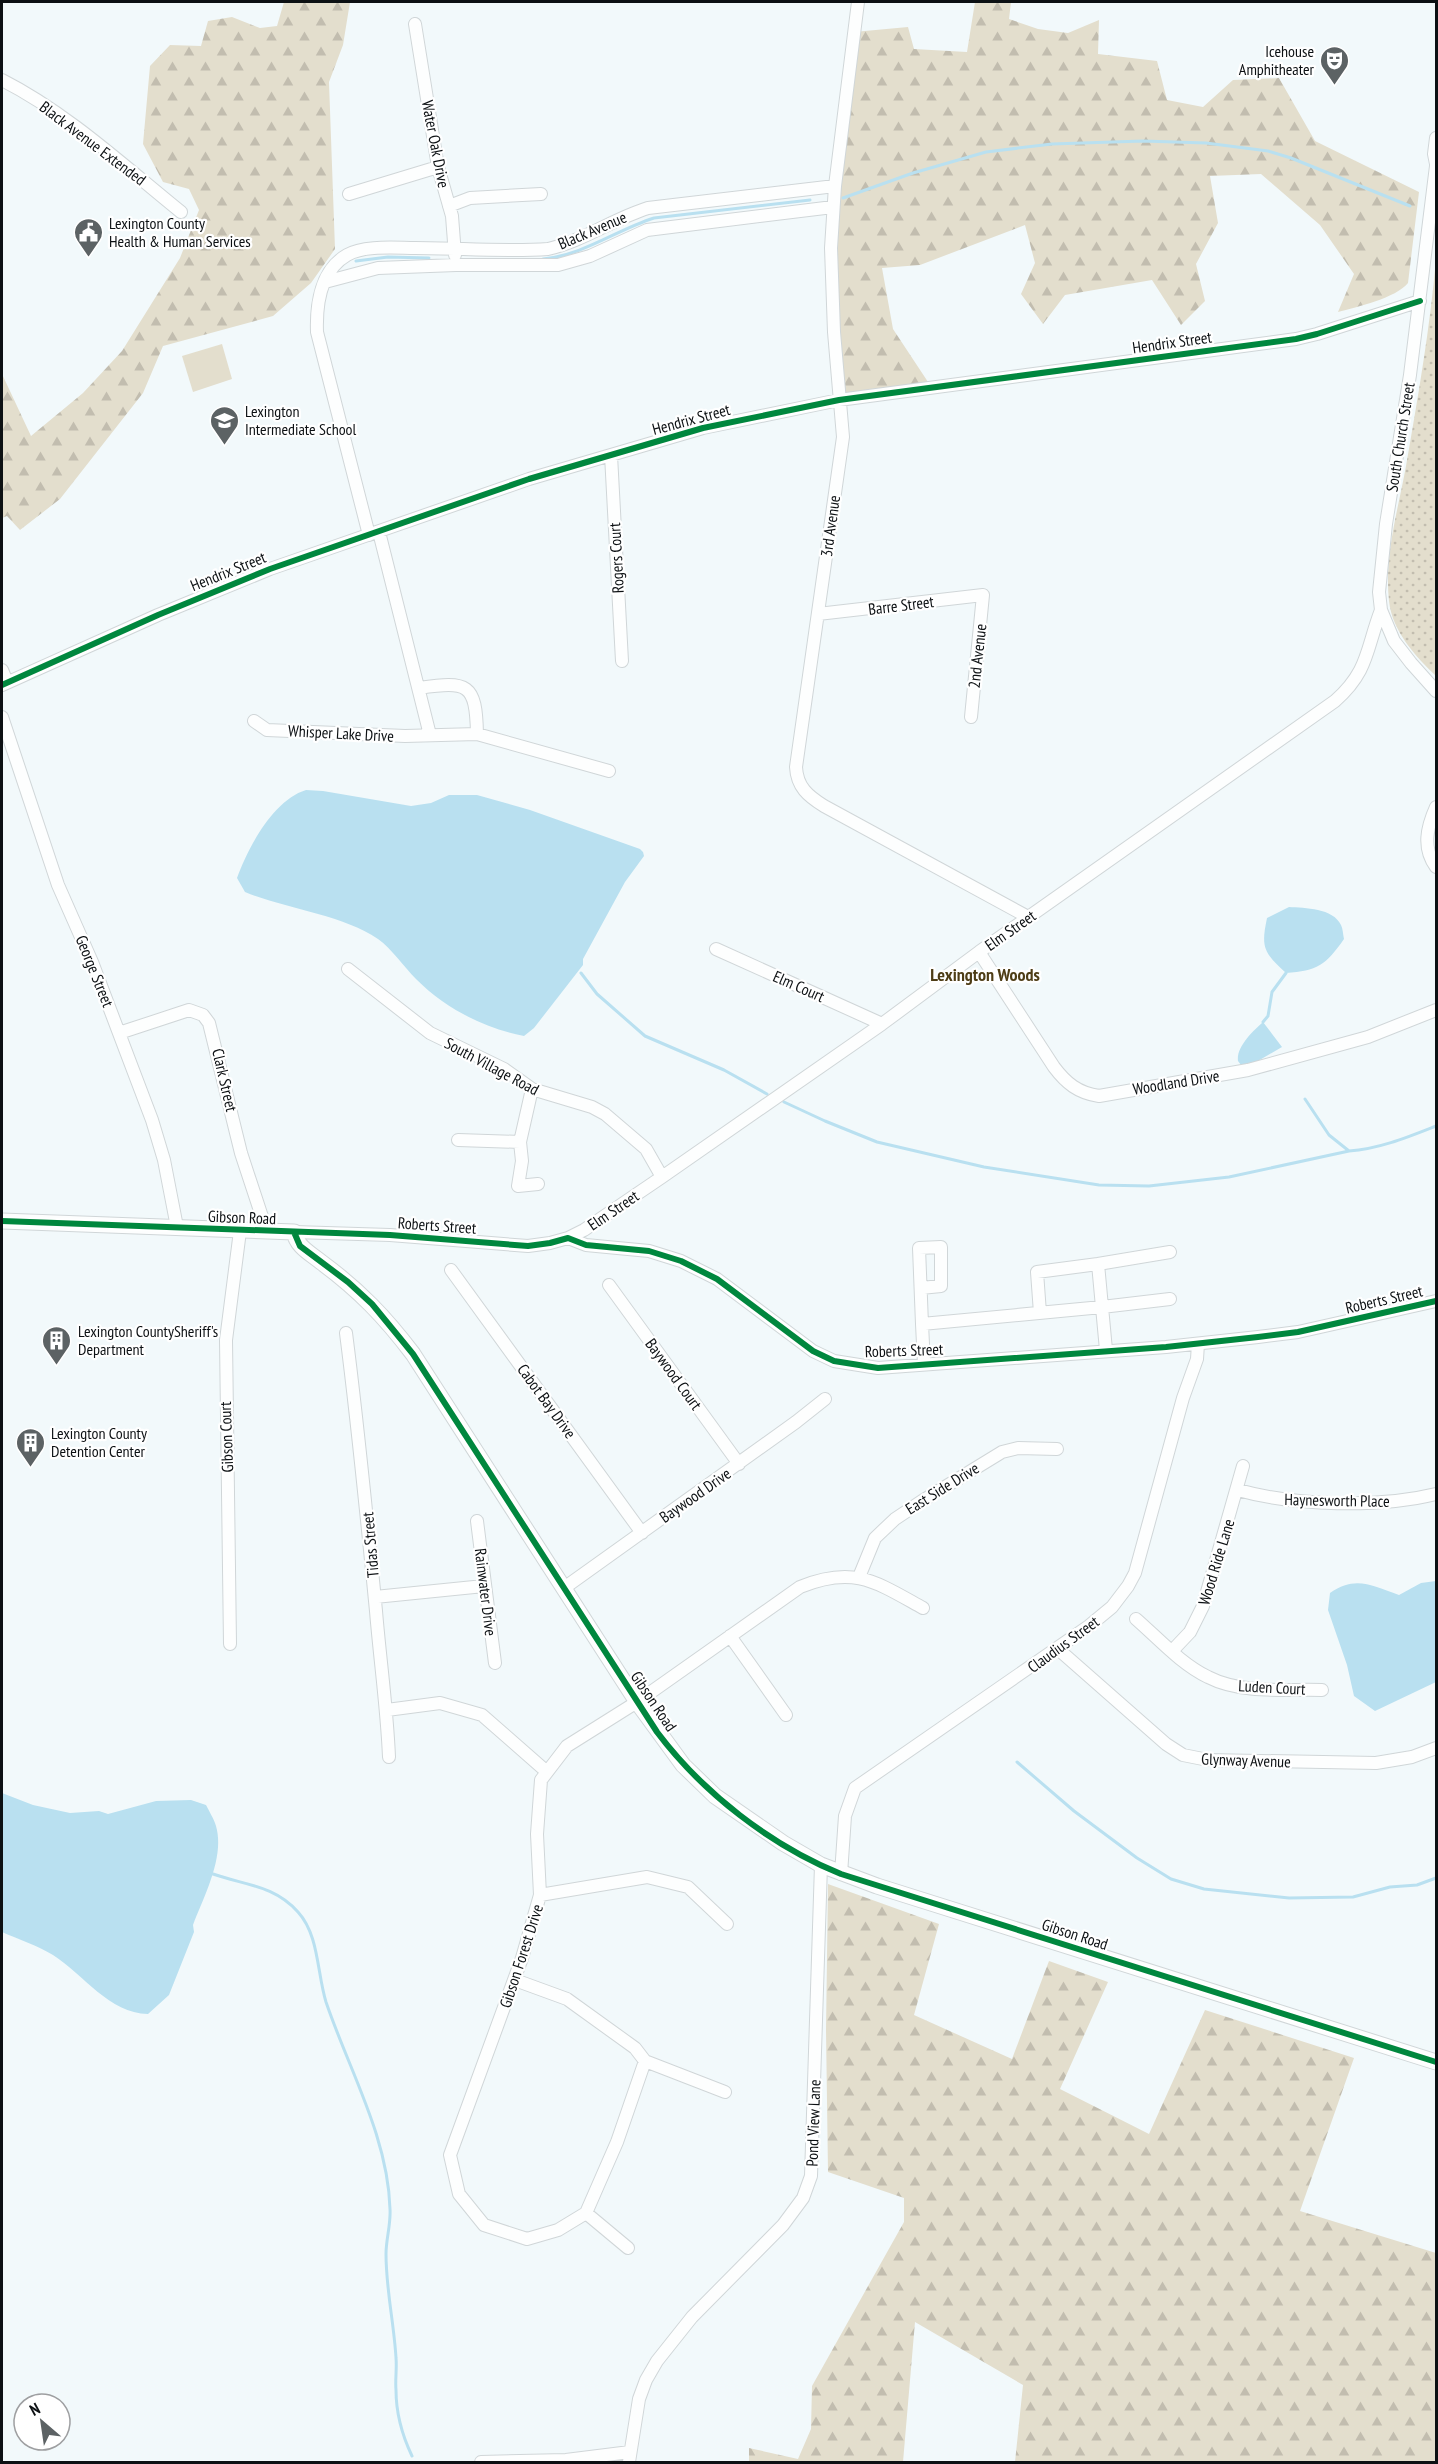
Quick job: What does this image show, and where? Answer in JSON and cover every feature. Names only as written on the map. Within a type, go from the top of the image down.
[{"type":"street","name":"3rd Avenue","points":[[858,2],[833,207],[831,279],[843,437],[796,766],[800,786],[824,806],[1028,917]]},
{"type":"street","name":"Water Oak Drive","points":[[415,24],[438,167],[452,216],[456,265]]},
{"type":"street","name":"Black Avenue Extended","points":[[2,80],[51,110],[181,212]]},
{"type":"street","name":"South Church Street","points":[[1437,138],[1434,154],[1437,165],[1420,301],[1380,580],[1381,610],[1389,631],[1400,650],[1437,691]]},
{"type":"street","points":[[349,194],[438,167]]},
{"type":"street","name":"Black Avenue","points":[[374,533],[317,332],[317,302],[330,272],[346,255],[383,248],[548,249],[567,243],[628,214],[648,208],[835,186]]},
{"type":"street","points":[[449,206],[470,198],[542,194]]},
{"type":"street","name":"Black Avenue","points":[[325,282],[378,268],[558,265],[590,256],[647,230],[833,207]]},
{"type":"street","name":"Hendrix Street","points":[[4,684],[195,599],[270,569],[529,479],[703,428],[840,400],[1296,339],[1420,301]]},
{"type":"street","name":"Rogers Court","points":[[611,455],[622,661]]},
{"type":"street","points":[[374,533],[419,688],[430,735]]},
{"type":"street","name":"Barre Street","points":[[818,615],[983,595]]},
{"type":"street","name":"2nd Avenue","points":[[971,717],[983,595]]},
{"type":"street","name":"Elm Street","points":[[568,1238],[584,1230],[662,1177],[882,1024],[1028,917],[1335,701],[1352,684],[1362,669],[1381,610]]},
{"type":"street","points":[[2,670],[4,684]]},
{"type":"street","points":[[419,688],[447,684],[460,686],[466,690],[475,702],[477,734]]},
{"type":"street","name":"George Street","points":[[2,717],[58,885],[84,943],[155,1130],[167,1172],[177,1227]]},
{"type":"street","name":"Whisper Lake Drive","points":[[254,721],[267,730],[405,736],[477,734],[609,771]]},
{"type":"street","points":[[1437,807],[1431,820],[1427,840],[1431,859],[1437,867]]},
{"type":"street","name":"Elm Court","points":[[716,949],[882,1024]]},
{"type":"street","name":"Woodland Drive","points":[[979,952],[1061,1077],[1076,1090],[1089,1095],[1099,1096],[1248,1070],[1368,1037],[1437,1010]]},
{"type":"street","name":"South Village Road","points":[[348,969],[421,1028],[504,1069],[532,1089],[592,1107],[605,1114],[646,1149],[662,1177]]},
{"type":"street","name":"Clark Street","points":[[119,1032],[189,1010],[203,1014],[209,1023],[241,1153],[267,1232]]},
{"type":"street","points":[[532,1089],[520,1142],[522,1161],[518,1186],[538,1184]]},
{"type":"street","points":[[458,1140],[520,1142]]},
{"type":"street","name":"Gibson Road","points":[[2,1221],[294,1232],[300,1246],[348,1282],[391,1324],[434,1385],[637,1702],[670,1749],[707,1789],[756,1826],[821,1865],[841,1874],[1437,2062]]},
{"type":"street","name":"Gibson Court","points":[[230,1644],[226,1352],[240,1231]]},
{"type":"street","name":"Roberts Street","points":[[294,1232],[390,1235],[528,1246],[568,1238],[586,1245],[649,1251],[699,1269],[733,1291],[813,1351],[834,1361],[878,1368],[1198,1344],[1298,1332],[1437,1300]]},
{"type":"street","points":[[1040,1312],[1037,1272],[1170,1252]]},
{"type":"street","points":[[1098,1264],[1106,1350]]},
{"type":"street","name":"Cabot Bay Drive","points":[[451,1269],[642,1533]]},
{"type":"street","name":"Baywood Court","points":[[609,1285],[739,1464]]},
{"type":"street","points":[[921,1288],[924,1364]]},
{"type":"street","points":[[922,1324],[1170,1299]]},
{"type":"street","name":"Tidas Street","points":[[346,1333],[387,1710],[389,1757]]},
{"type":"street","name":"Claudius Street","points":[[841,1874],[845,1816],[855,1788],[1058,1649],[1112,1607],[1128,1586],[1135,1573],[1183,1398],[1197,1359],[1198,1344]]},
{"type":"street","name":"Baywood Drive","points":[[564,1588],[739,1464],[825,1399]]},
{"type":"street","name":"East Side Drive","points":[[859,1576],[875,1538],[895,1519],[922,1501],[1002,1452],[1018,1448],[1058,1449]]},
{"type":"street","name":"Wood Ride Lane","points":[[1172,1651],[1190,1632],[1203,1606],[1243,1466]]},
{"type":"street","name":"Haynesworth Place","points":[[1238,1490],[1294,1502],[1400,1500],[1437,1494]]},
{"type":"street","name":"Rainwater Drive","points":[[477,1521],[495,1663]]},
{"type":"street","name":"Gibson Forest Drive","points":[[586,2213],[558,2230],[527,2239],[484,2225],[459,2194],[450,2155],[515,1980],[540,1895],[537,1834],[541,1780],[567,1746],[637,1702],[800,1587],[829,1578],[859,1576],[923,1608]]},
{"type":"street","points":[[375,1598],[484,1586]]},
{"type":"street","name":"Luden Court","points":[[1137,1619],[1197,1672],[1223,1684],[1253,1688],[1322,1690]]},
{"type":"street","points":[[730,1636],[786,1715]]},
{"type":"street","name":"Glynway Avenue","points":[[1058,1649],[1155,1736],[1174,1750],[1191,1757],[1208,1760],[1376,1763],[1412,1757],[1437,1748]]},
{"type":"street","points":[[387,1710],[440,1703],[482,1715],[547,1772]]},
{"type":"street","name":"Pond View Lane","points":[[630,2457],[639,2399],[646,2380],[657,2361],[692,2317],[783,2225],[803,2198],[812,2176],[821,1865]]},
{"type":"street","points":[[540,1895],[647,1877],[688,1887],[727,1924]]},
{"type":"street","points":[[515,1980],[567,1999],[635,2048],[645,2061],[725,2092]]},
{"type":"street","points":[[628,2248],[586,2213],[617,2142],[645,2061]]},
{"type":"street","points":[[481,2463],[630,2457]]},
{"type":"green space","points":[[284,2],[350,2],[343,45],[329,82],[335,249],[311,283],[273,316],[163,346],[143,393],[60,499],[20,530],[7,516],[2,518],[2,374],[31,436],[83,393],[122,351],[180,258],[199,210],[189,189],[163,182],[143,144],[150,66],[170,45],[201,46],[208,21],[232,17],[260,28],[277,26]]},
{"type":"green space","points":[[975,2],[1011,2],[1009,19],[1038,29],[1068,33],[1099,20],[1098,54],[1157,61],[1167,100],[1203,107],[1233,80],[1279,78],[1315,141],[1419,192],[1408,283],[1386,297],[1338,312],[1354,274],[1320,225],[1261,174],[1210,176],[1218,223],[1196,264],[1205,301],[1181,325],[1152,280],[1065,295],[1043,324],[1021,294],[1035,263],[1025,225],[920,265],[882,268],[893,329],[932,388],[839,400],[831,279],[854,32],[908,27],[914,49],[967,52]]},
{"type":"green space","points":[[1436,259],[1436,676],[1406,643],[1395,623],[1389,601],[1388,567],[1419,388]]},
{"type":"green space","points":[[222,344],[232,379],[193,392],[182,356]]},
{"type":"green space","points":[[828,1884],[939,1924],[914,2015],[1012,2059],[1049,1961],[1108,1982],[1060,2089],[1149,2134],[1205,2010],[1354,2058],[1300,2211],[1436,2253],[1436,2462],[1015,2462],[1023,2385],[915,2322],[903,2462],[749,2462],[749,2448],[798,2459],[811,2429],[812,2386],[904,2222],[904,2198],[828,2172],[826,2030]]},
{"type":"water","points":[[306,790],[411,806],[431,803],[449,795],[477,795],[530,810],[640,849],[644,856],[625,882],[583,959],[583,965],[534,1028],[524,1036],[494,1028],[452,1008],[416,979],[383,943],[363,930],[245,892],[237,878],[263,826],[283,804],[294,795]]},
{"type":"water","points":[[1289,907],[1318,910],[1332,915],[1341,925],[1344,939],[1332,955],[1320,965],[1286,973],[1268,954],[1264,936],[1267,918]]},
{"type":"water","points":[[1263,1022],[1282,1047],[1251,1065],[1241,1065],[1238,1056],[1242,1045]]},
{"type":"water","points":[[1436,1581],[1436,1682],[1375,1711],[1354,1696],[1347,1665],[1328,1610],[1330,1593],[1348,1584],[1356,1583],[1399,1595],[1421,1583]]},
{"type":"water","points":[[2,1793],[33,1805],[70,1813],[99,1811],[108,1814],[156,1801],[191,1800],[206,1805],[215,1823],[218,1838],[216,1863],[193,1925],[194,1932],[169,1995],[148,2014],[121,2007],[98,1992],[53,1955],[2,1932]]},
{"type":"waterway","points":[[843,198],[913,173],[986,152],[1052,144],[1143,141],[1206,143],[1268,151],[1410,206]]},
{"type":"waterway","points":[[543,259],[572,253],[654,218],[810,200]]},
{"type":"waterway","points":[[356,261],[388,257],[429,258]]},
{"type":"waterway","points":[[581,973],[597,994],[645,1036],[724,1070],[767,1094]]},
{"type":"waterway","points":[[1263,1022],[1268,1016],[1272,992],[1286,973]]},
{"type":"waterway","points":[[1305,1099],[1329,1135],[1349,1151]]},
{"type":"waterway","points":[[784,1102],[877,1142],[984,1167],[1099,1185],[1149,1186],[1229,1177],[1382,1145],[1436,1126]]},
{"type":"waterway","points":[[1017,1762],[1074,1811],[1137,1858],[1171,1879],[1204,1889],[1289,1898],[1353,1897],[1390,1887],[1417,1885],[1436,1878]]},
{"type":"waterway","points":[[213,1874],[258,1887],[279,1896],[289,1903],[305,1921],[314,1943],[326,2002],[375,2130],[388,2182],[390,2215],[386,2267],[396,2358],[396,2399],[400,2424],[412,2456]]},
{"type":"cycle path","points":[[2,685],[158,615],[270,569],[529,479],[703,428],[839,400],[1296,339],[1420,301]]},
{"type":"cycle path","points":[[2,1221],[390,1235],[528,1246],[568,1238],[586,1245],[649,1251],[681,1261],[717,1279],[813,1351],[834,1361],[878,1368],[1166,1347],[1258,1337],[1298,1332],[1436,1301]]},
{"type":"cycle path","points":[[294,1232],[300,1246],[348,1282],[372,1304],[413,1354],[657,1732],[695,1776],[740,1815],[789,1848],[841,1874],[1436,2062]]},
{"type":"place","name":"Icehouse Amphitheater","points":[[1335,86]]},
{"type":"place","name":"Lexington County Health & Human Services","points":[[88,258]]},
{"type":"place","name":"Lexington Intermediate School","points":[[224,446]]},
{"type":"place","name":"Lexington CountySheriff's Department","points":[[57,1366]]},
{"type":"place","name":"Lexington County Detention Center","points":[[30,1468]]},
{"type":"district","name":"Lexington Woods","points":[[985,975]]}]
